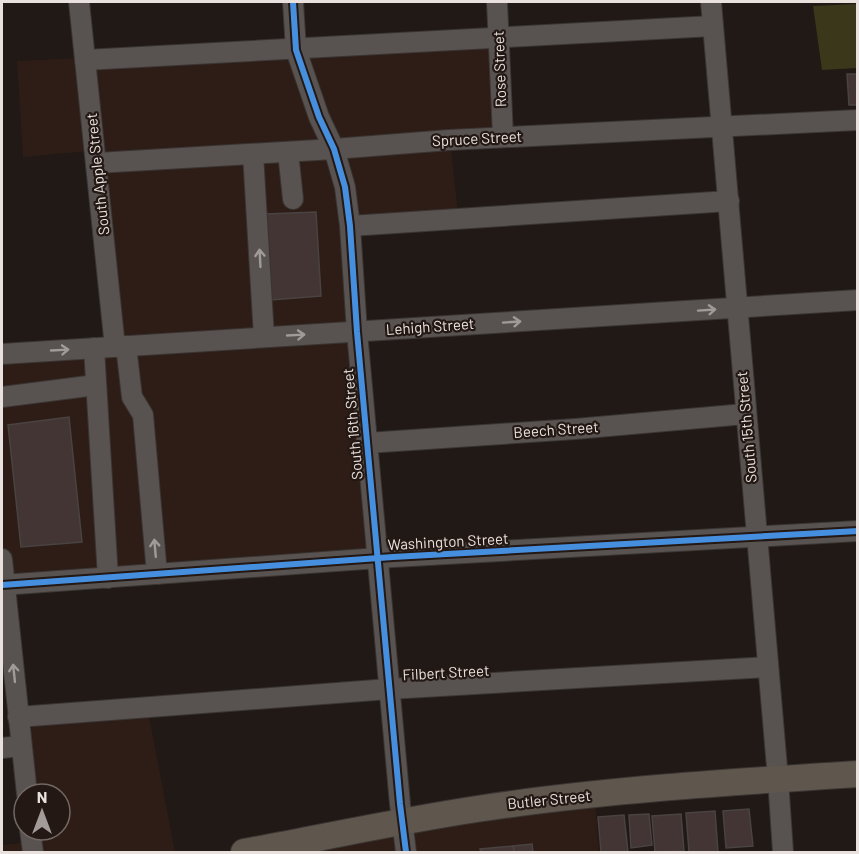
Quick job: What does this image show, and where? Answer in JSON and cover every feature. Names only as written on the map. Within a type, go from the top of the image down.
[{"type":"main road","name":"Butler Street","points":[[244,852],[402,821],[523,802],[858,774]]},
{"type":"street","name":"South Apple Street","points":[[79,2],[121,346],[132,397],[143,415],[157,574]]},
{"type":"street","name":"South 16th Street","points":[[293,2],[296,50],[319,117],[334,149],[345,187],[389,689],[406,852]]},
{"type":"street","name":"Rose Street","points":[[497,2],[502,137]]},
{"type":"street","name":"South 15th Street","points":[[711,2],[783,852]]},
{"type":"street","points":[[85,60],[713,26]]},
{"type":"street","name":"Spruce Street","points":[[97,163],[502,137],[858,120]]},
{"type":"street","points":[[288,152],[293,199]]},
{"type":"street","points":[[253,154],[264,337]]},
{"type":"street","points":[[350,226],[729,201]]},
{"type":"street","name":"Lehigh Street","points":[[2,354],[858,300]]},
{"type":"street","points":[[94,348],[108,578]]},
{"type":"street","points":[[2,397],[96,385]]},
{"type":"street","name":"Beech Street","points":[[367,443],[745,414]]},
{"type":"street","name":"Washington Street","points":[[2,586],[377,558],[858,531]]},
{"type":"street","points":[[2,559],[2,586],[26,782]]},
{"type":"street","name":"Filbert Street","points":[[18,717],[389,689],[767,667]]},
{"type":"street","points":[[2,748],[21,746]]},
{"type":"shaded area","points":[[857,4],[857,68],[822,70],[813,6]]},
{"type":"shaded area","points":[[500,37],[500,146],[451,150],[458,214],[345,224],[373,553],[4,579],[2,558],[2,346],[114,342],[90,151],[23,157],[17,61]]},
{"type":"shaded area","points":[[147,706],[175,852],[2,852],[2,845],[29,842],[72,842],[72,782],[25,782],[20,713]]},
{"type":"shaded area","points":[[595,802],[599,852],[227,852],[396,822]]},
{"type":"building","points":[[847,74],[858,74],[858,105],[849,105]]},
{"type":"building","points":[[316,212],[321,296],[271,300],[266,214]]},
{"type":"building","points":[[69,417],[82,542],[21,547],[8,425]]},
{"type":"building","points":[[749,809],[753,846],[726,848],[723,811]]},
{"type":"building","points":[[715,811],[718,852],[689,852],[686,813]]},
{"type":"building","points":[[649,814],[652,845],[631,848],[629,815]]},
{"type":"building","points":[[681,814],[684,851],[655,852],[652,816]]},
{"type":"building","points":[[624,815],[628,852],[601,852],[598,817]]},
{"type":"building","points":[[532,844],[533,852],[514,852],[513,846]]},
{"type":"building","points":[[513,846],[514,852],[481,852],[480,849]]},
{"type":"cycle path","points":[[293,2],[296,50],[319,117],[334,149],[345,187],[406,852]]},
{"type":"cycle path","points":[[2,585],[393,557],[858,531]]}]
